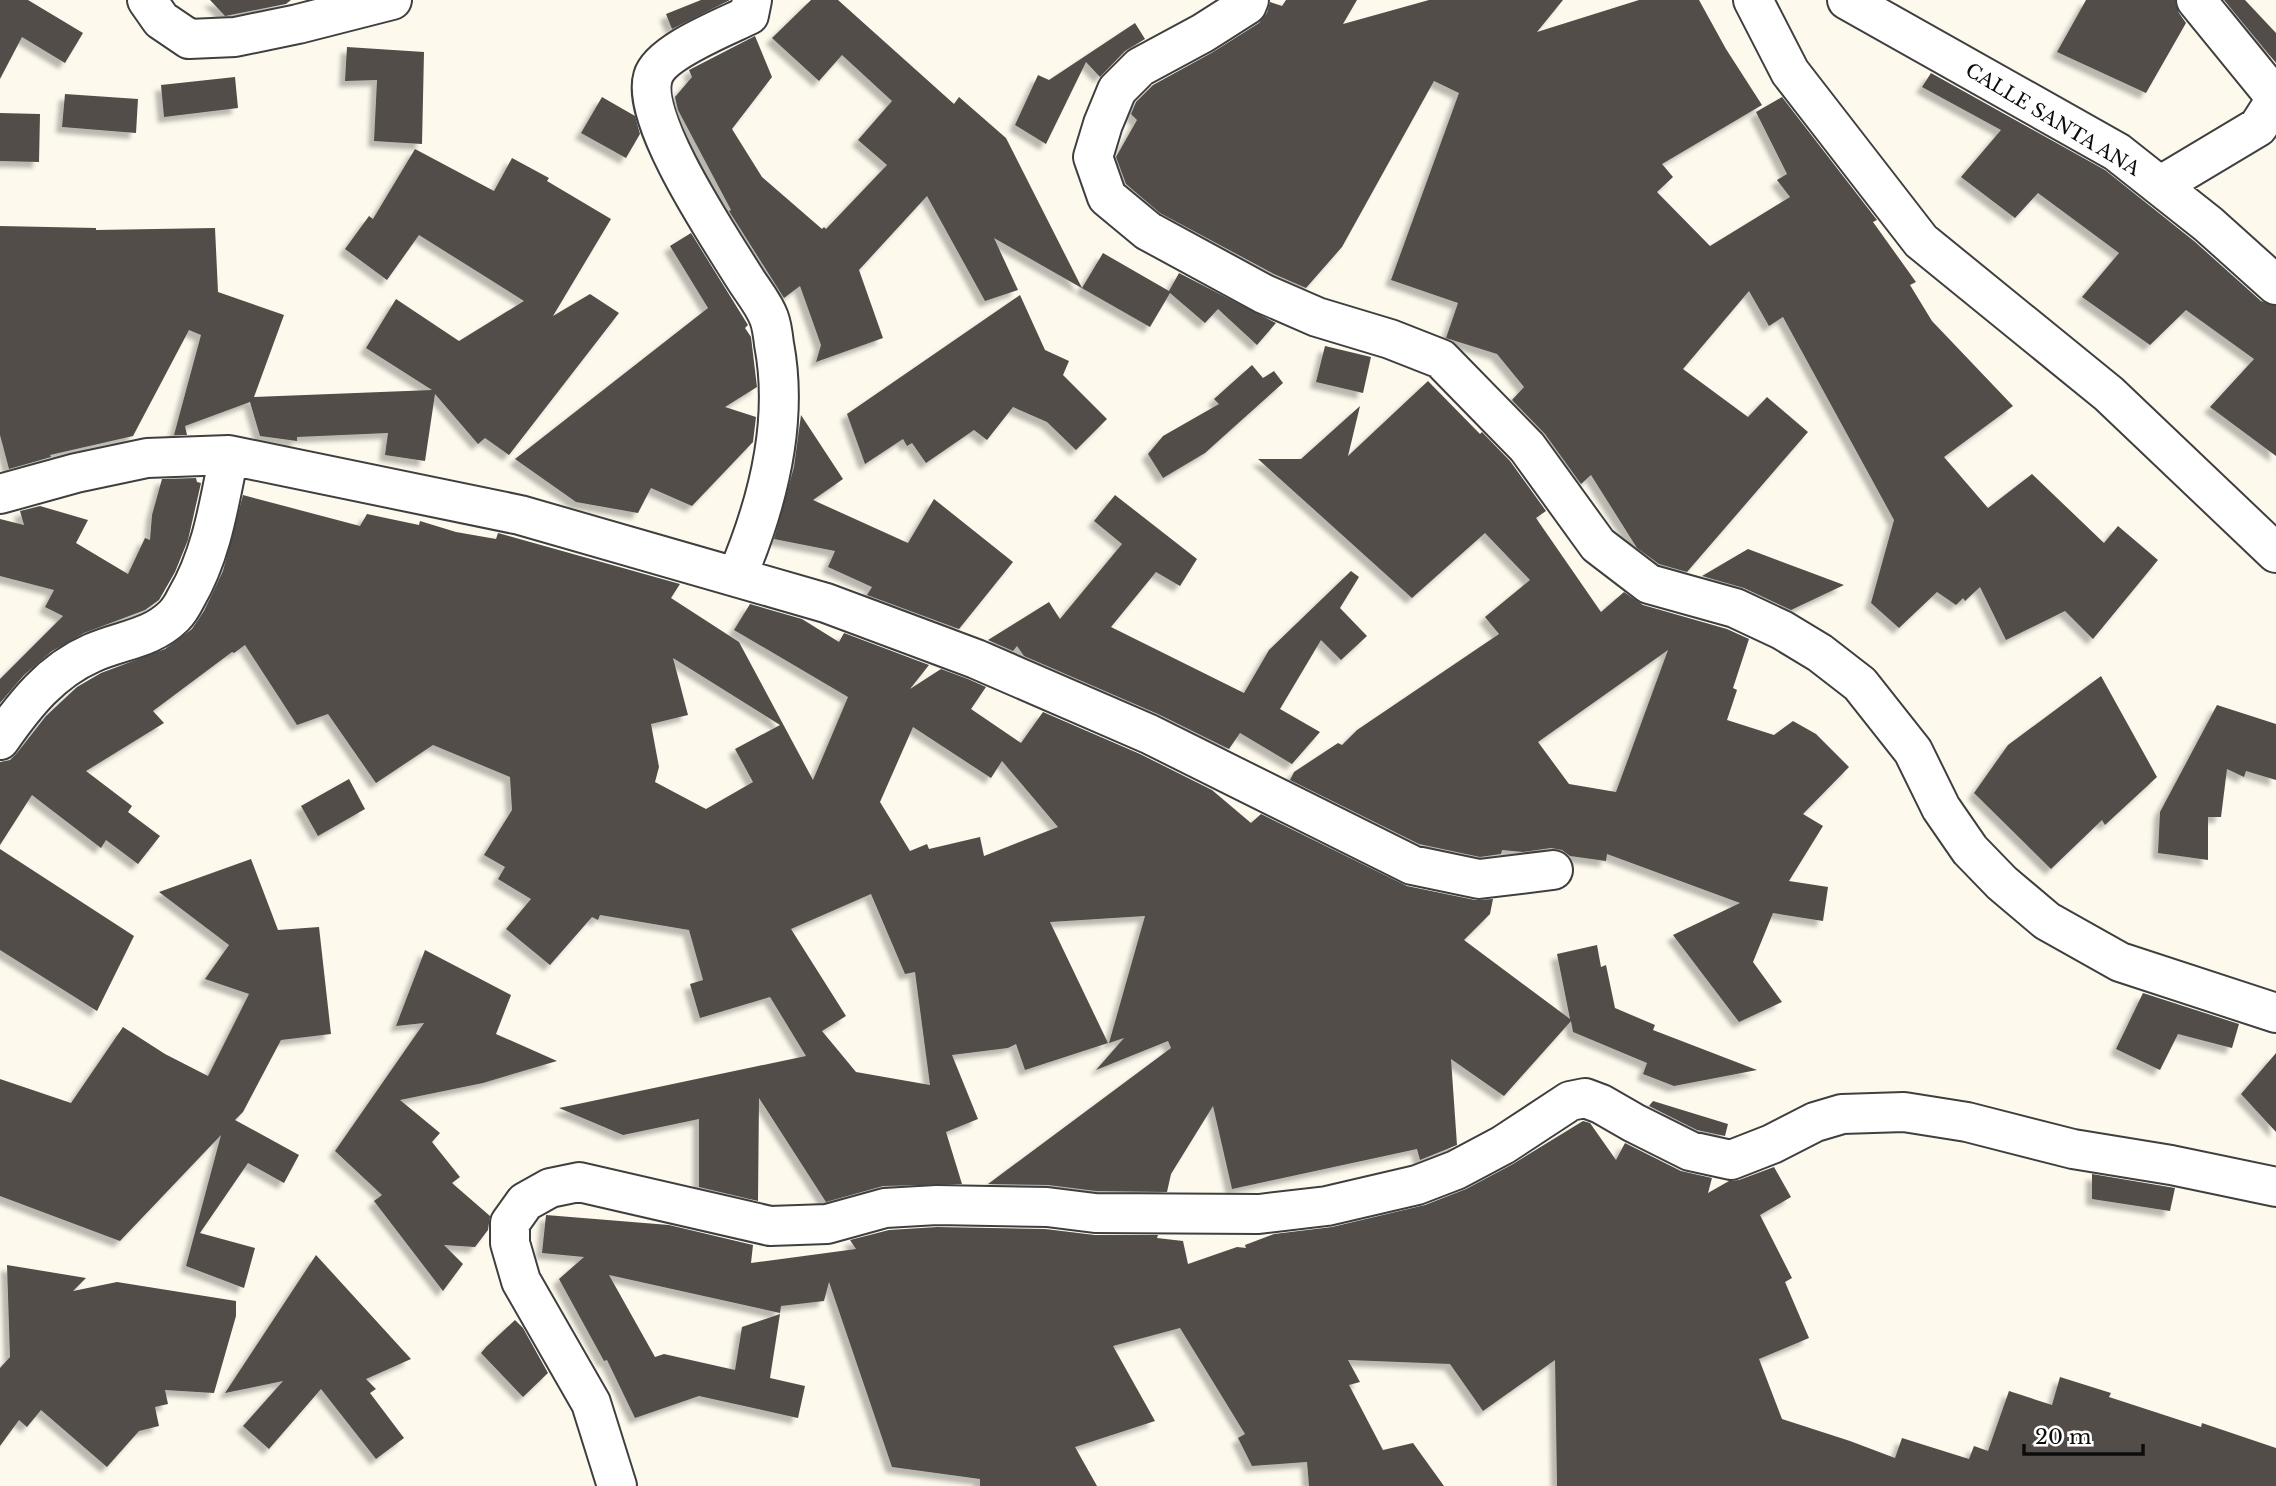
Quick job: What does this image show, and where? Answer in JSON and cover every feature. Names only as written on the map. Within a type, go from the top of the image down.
[{"type":"street","points":[[147,0],[160,20],[188,39],[235,37],[392,0]]},
{"type":"street","points":[[737,576],[755,533],[769,479],[779,424],[779,372],[769,317],[667,143],[652,102],[653,76],[671,54],[749,15],[752,0]]},
{"type":"street","points":[[1250,0],[1247,5],[1203,33],[1140,67],[1117,90],[1093,157],[1107,197],[1148,232],[1264,294],[1317,317],[1441,359],[1527,447],[1598,545],[1649,584],[1735,608],[1782,630],[1820,653],[1860,684],[1913,751],[1941,808],[1970,850],[2003,883],[2048,921],[2120,962],[2276,1013]]},
{"type":"street","points":[[1753,0],[1790,72],[1921,241],[2109,394],[2276,553]]},
{"type":"street","name":"CALLE SANTA ANA","points":[[1847,0],[2117,152],[2208,224],[2276,285]]},
{"type":"street","points":[[2161,186],[2258,127],[2276,99],[2196,0]]},
{"type":"street","points":[[0,740],[22,708],[53,675],[92,653],[149,634],[176,615],[198,577],[211,540],[229,455]]},
{"type":"street","points":[[0,494],[76,473],[147,458],[229,455],[520,514],[826,603],[976,659],[1149,734],[1412,865],[1479,879],[1553,870]]},
{"type":"street","points":[[617,1486],[591,1403],[522,1282],[510,1243],[510,1223],[525,1202],[550,1188],[579,1182],[770,1226],[827,1224],[885,1208],[936,1205],[1047,1207],[1096,1213],[1259,1214],[1327,1206],[1417,1185],[1457,1170],[1503,1145],[1570,1101],[1586,1098],[1690,1151],[1731,1160],[1772,1144],[1815,1122],[1842,1114],[1904,1112],[1967,1122],[2073,1149],[2171,1165],[2276,1187]]},
{"type":"building","points":[[0,0],[28,0],[83,33],[65,63],[22,37],[0,79]]},
{"type":"building","points":[[210,0],[291,0],[286,4],[225,16]]},
{"type":"building","points":[[701,0],[730,0],[672,29],[666,14]]},
{"type":"building","points":[[811,0],[838,0],[954,104],[959,97],[1006,138],[1082,288],[1103,253],[1169,291],[1179,273],[1276,323],[1257,345],[1218,309],[1205,323],[1170,293],[1150,327],[994,238],[1018,290],[985,301],[927,196],[859,270],[883,338],[816,362],[821,345],[800,286],[784,298],[729,211],[731,210],[678,110],[675,97],[692,77],[689,70],[755,36],[772,77],[732,129],[762,177],[822,229],[826,229],[887,165],[858,140],[892,101],[842,55],[819,81],[772,38]]},
{"type":"building","points":[[1286,0],[1357,0],[1343,24],[1429,0],[1563,0],[1537,32],[1639,0],[1699,0],[1762,105],[1662,164],[1673,177],[1657,192],[1710,246],[1790,197],[1777,180],[1787,174],[1756,112],[1782,97],[1877,220],[1873,222],[1916,282],[1910,285],[1932,321],[2013,406],[1944,457],[1988,508],[2032,474],[2104,543],[2118,526],[2158,560],[2093,639],[2065,611],[2006,640],[1980,587],[1965,601],[1963,598],[1956,605],[1937,592],[1899,628],[1871,603],[1894,520],[1783,317],[1769,326],[1749,291],[1683,369],[1748,417],[1767,397],[1808,432],[1687,572],[1659,564],[1637,548],[1591,475],[1581,484],[1545,434],[1512,400],[1524,387],[1497,354],[1446,338],[1458,303],[1391,280],[1459,93],[1434,81],[1342,247],[1306,288],[1274,274],[1160,213],[1126,184],[1116,157],[1137,120],[1131,114],[1136,102],[1153,85],[1259,23],[1267,13],[1270,2],[1282,6]]},
{"type":"building","points":[[2086,0],[2175,0],[2186,23],[2146,93],[2057,52]]},
{"type":"building","points":[[2224,0],[2245,0],[2276,33],[2276,63]]},
{"type":"building","points":[[1135,23],[1145,39],[1125,51],[1100,77],[1086,62],[1046,144],[1015,125],[1038,75],[1049,80]]},
{"type":"building","points":[[347,47],[424,52],[422,144],[374,141],[377,80],[345,81]]},
{"type":"building","points":[[1931,73],[2105,170],[2194,241],[2261,301],[2276,306],[2276,456],[2210,407],[2254,359],[2186,310],[2150,345],[2082,297],[2119,253],[2038,193],[2015,218],[1961,177],[2001,130],[1922,87]]},
{"type":"building","points":[[235,77],[238,108],[164,117],[161,85]]},
{"type":"building","points":[[65,94],[138,99],[136,133],[62,127]]},
{"type":"building","points":[[602,97],[635,116],[640,134],[626,158],[581,133]]},
{"type":"building","points":[[0,113],[40,114],[39,162],[0,161]]},
{"type":"building","points":[[415,149],[494,191],[512,158],[549,178],[547,181],[611,219],[553,316],[590,294],[619,313],[509,455],[485,438],[478,444],[435,394],[425,461],[385,455],[388,433],[297,437],[297,441],[260,436],[250,402],[185,426],[187,435],[174,435],[201,335],[189,330],[133,436],[50,455],[51,457],[9,469],[0,435],[0,226],[96,230],[215,228],[218,292],[284,315],[254,397],[432,390],[366,348],[396,299],[459,341],[524,301],[419,235],[387,280],[345,249],[369,216],[373,219]]},
{"type":"building","points":[[691,233],[748,325],[745,328],[751,337],[757,387],[725,407],[756,417],[753,442],[692,506],[651,488],[638,513],[576,502],[515,459],[708,308],[670,246]]},
{"type":"building","points":[[1020,295],[1045,350],[1069,361],[1063,375],[1107,419],[1076,450],[1047,422],[1013,407],[987,440],[974,430],[926,463],[912,443],[907,446],[903,439],[865,464],[847,414]]},
{"type":"building","points":[[1325,346],[1371,357],[1363,393],[1316,382]]},
{"type":"building","points":[[1252,365],[1263,378],[1274,371],[1283,383],[1205,453],[1163,478],[1148,454],[1163,436],[1219,404],[1214,399]]},
{"type":"building","points":[[1428,381],[1510,461],[1546,511],[1536,518],[1601,612],[1624,592],[1643,605],[1727,629],[1749,639],[1733,688],[1737,690],[1727,720],[1774,735],[1793,721],[1816,734],[1849,767],[1803,814],[1823,826],[1789,881],[1828,887],[1823,921],[1773,913],[1753,962],[1782,1002],[1739,1022],[1673,935],[1740,903],[1607,854],[1606,861],[1570,856],[1562,850],[1551,848],[1523,852],[1502,850],[1501,854],[1480,857],[1419,844],[1290,780],[1294,772],[1338,743],[1342,745],[1357,730],[1499,634],[1485,617],[1530,580],[1485,533],[1412,598],[1258,459],[1301,459],[1360,406],[1348,456]],"holes":[[[1668,650],[1616,792],[1569,784],[1538,742]]]},
{"type":"building","points":[[801,415],[843,479],[813,500],[908,543],[934,499],[1013,562],[959,629],[867,595],[872,587],[828,567],[835,551],[774,539],[794,467]]},
{"type":"building","points":[[196,478],[197,482],[201,483],[188,540],[175,572],[159,600],[145,610],[84,633],[52,651],[24,675],[0,703],[0,679],[63,616],[45,607],[54,590],[0,576],[0,519],[24,525],[20,511],[40,506],[88,520],[76,543],[128,574],[145,538],[150,540],[152,515],[162,479]]},
{"type":"building","points":[[243,495],[360,526],[367,514],[419,525],[420,521],[456,532],[496,539],[498,533],[680,584],[671,598],[739,642],[813,780],[848,697],[734,630],[750,604],[802,619],[839,642],[844,633],[929,665],[910,689],[941,669],[986,687],[971,709],[1021,743],[1043,712],[1140,754],[1212,790],[1251,823],[1261,814],[1407,886],[1475,900],[1493,899],[1490,914],[1464,940],[1570,1019],[1557,954],[1597,945],[1601,967],[1606,965],[1615,1008],[1655,1025],[1653,1030],[1757,1070],[1674,1086],[1643,1074],[1647,1063],[1573,1032],[1571,1021],[1504,1096],[1451,1059],[1457,1145],[1420,1160],[1417,1149],[1232,1189],[1213,1106],[1171,1174],[1167,1192],[1096,1191],[1048,1185],[988,1184],[1171,1048],[1168,1041],[1096,1070],[1124,1038],[1109,1043],[1145,916],[1050,922],[1108,1043],[1025,1070],[1016,1044],[1008,1048],[952,1055],[978,1119],[946,1132],[962,1184],[883,1186],[826,1202],[759,1098],[758,1201],[699,1187],[699,1119],[623,1135],[559,1108],[806,1056],[770,997],[700,1018],[690,984],[703,980],[689,930],[600,915],[598,920],[592,917],[550,965],[506,929],[531,899],[498,879],[505,867],[484,855],[512,810],[510,777],[433,745],[376,783],[328,714],[297,725],[245,645],[153,711],[164,723],[86,771],[132,806],[128,812],[160,836],[138,864],[106,840],[101,848],[32,795],[0,845],[0,762],[10,760],[46,716],[77,687],[101,673],[165,649],[192,629],[223,571]],"holes":[[[673,658],[780,725],[735,749],[753,782],[706,809],[655,782],[659,767],[651,724],[688,715]],[[913,727],[991,778],[1002,761],[1058,827],[984,856],[980,837],[929,849],[927,844],[910,851],[880,802]],[[871,894],[905,974],[915,972],[930,1085],[856,1072],[822,1031],[846,1016],[791,929]]]},
{"type":"building","points":[[1115,495],[1197,559],[1180,586],[1156,572],[1111,627],[1244,693],[1269,650],[1351,571],[1359,577],[1340,608],[1367,636],[1341,660],[1321,640],[1280,709],[1320,732],[1292,764],[1240,733],[1229,749],[1158,714],[1024,656],[1017,646],[1013,651],[988,640],[1049,602],[1060,619],[1122,544],[1094,521]]},
{"type":"building","points":[[1748,549],[1844,585],[1791,610],[1744,588],[1702,576]]},
{"type":"building","points":[[2101,676],[2157,777],[2105,825],[2102,820],[2051,869],[1974,793],[2008,745]]},
{"type":"building","points":[[2217,705],[2276,724],[2276,780],[2246,771],[2244,777],[2227,769],[2221,817],[2208,817],[2208,860],[2158,853],[2160,812]]},
{"type":"building","points":[[349,779],[365,809],[318,836],[301,806]]},
{"type":"building","points":[[0,849],[134,936],[97,1011],[0,950]]},
{"type":"building","points":[[251,859],[278,930],[319,927],[331,1034],[281,1040],[243,1112],[235,1120],[299,1155],[284,1183],[248,1163],[200,1233],[255,1248],[244,1288],[186,1266],[221,1135],[120,1241],[0,1196],[0,1079],[71,1103],[123,1027],[165,1054],[208,1076],[249,994],[205,979],[229,945],[159,892]]},
{"type":"building","points":[[425,950],[511,995],[496,1034],[557,1061],[483,1083],[400,1100],[440,1133],[432,1142],[460,1177],[452,1183],[490,1216],[488,1230],[475,1247],[444,1245],[463,1264],[443,1291],[374,1201],[382,1195],[335,1151],[424,1023],[396,1026]]},
{"type":"building","points":[[2143,993],[2239,1024],[2232,1048],[2178,1034],[2160,1070],[2116,1049]]},
{"type":"building","points":[[2276,1053],[2276,1132],[2241,1094]]},
{"type":"building","points":[[1653,1101],[1728,1124],[1725,1136],[1697,1130],[1649,1106]]},
{"type":"building","points":[[1583,1121],[1590,1123],[1616,1160],[1625,1143],[1681,1171],[1712,1178],[1708,1193],[1729,1181],[1774,1167],[1791,1197],[1760,1215],[1792,1278],[1785,1282],[1809,1338],[1759,1359],[1782,1419],[1895,1458],[1902,1438],[1969,1459],[1974,1446],[1988,1451],[2009,1391],[2052,1405],[2060,1377],[2111,1393],[2109,1397],[2201,1427],[2202,1423],[2276,1448],[2276,1486],[1557,1486],[1555,1360],[1483,1411],[1450,1364],[1348,1360],[1360,1382],[1349,1385],[1383,1450],[1413,1443],[1444,1486],[1309,1486],[1307,1462],[1252,1466],[1238,1438],[1245,1434],[1180,1328],[1113,1346],[1155,1421],[1075,1447],[1097,1486],[980,1486],[980,1479],[892,1467],[829,1282],[824,1301],[781,1306],[780,1313],[609,1275],[655,1357],[664,1354],[735,1370],[742,1327],[780,1314],[770,1378],[805,1386],[798,1418],[699,1396],[635,1418],[607,1360],[604,1361],[559,1279],[584,1257],[542,1253],[546,1215],[669,1225],[753,1245],[751,1263],[856,1249],[850,1240],[889,1230],[937,1227],[1045,1229],[1095,1235],[1158,1235],[1157,1238],[1183,1241],[1188,1264],[1237,1247],[1246,1248],[1245,1245],[1274,1234],[1332,1227],[1425,1205],[1466,1189]]},
{"type":"building","points":[[2092,1174],[2175,1188],[2170,1211],[2092,1199]]},
{"type":"building","points":[[316,1255],[411,1359],[366,1379],[376,1389],[370,1393],[404,1438],[376,1459],[321,1389],[269,1449],[243,1426],[283,1381],[225,1393]]},
{"type":"building","points":[[7,1265],[86,1278],[73,1291],[117,1282],[236,1301],[236,1316],[214,1393],[165,1390],[168,1404],[155,1407],[159,1426],[139,1431],[107,1467],[41,1410],[27,1427],[19,1420],[0,1446],[0,1368],[10,1357]]},
{"type":"building","points":[[515,1320],[523,1328],[548,1373],[523,1397],[481,1353]]}]
